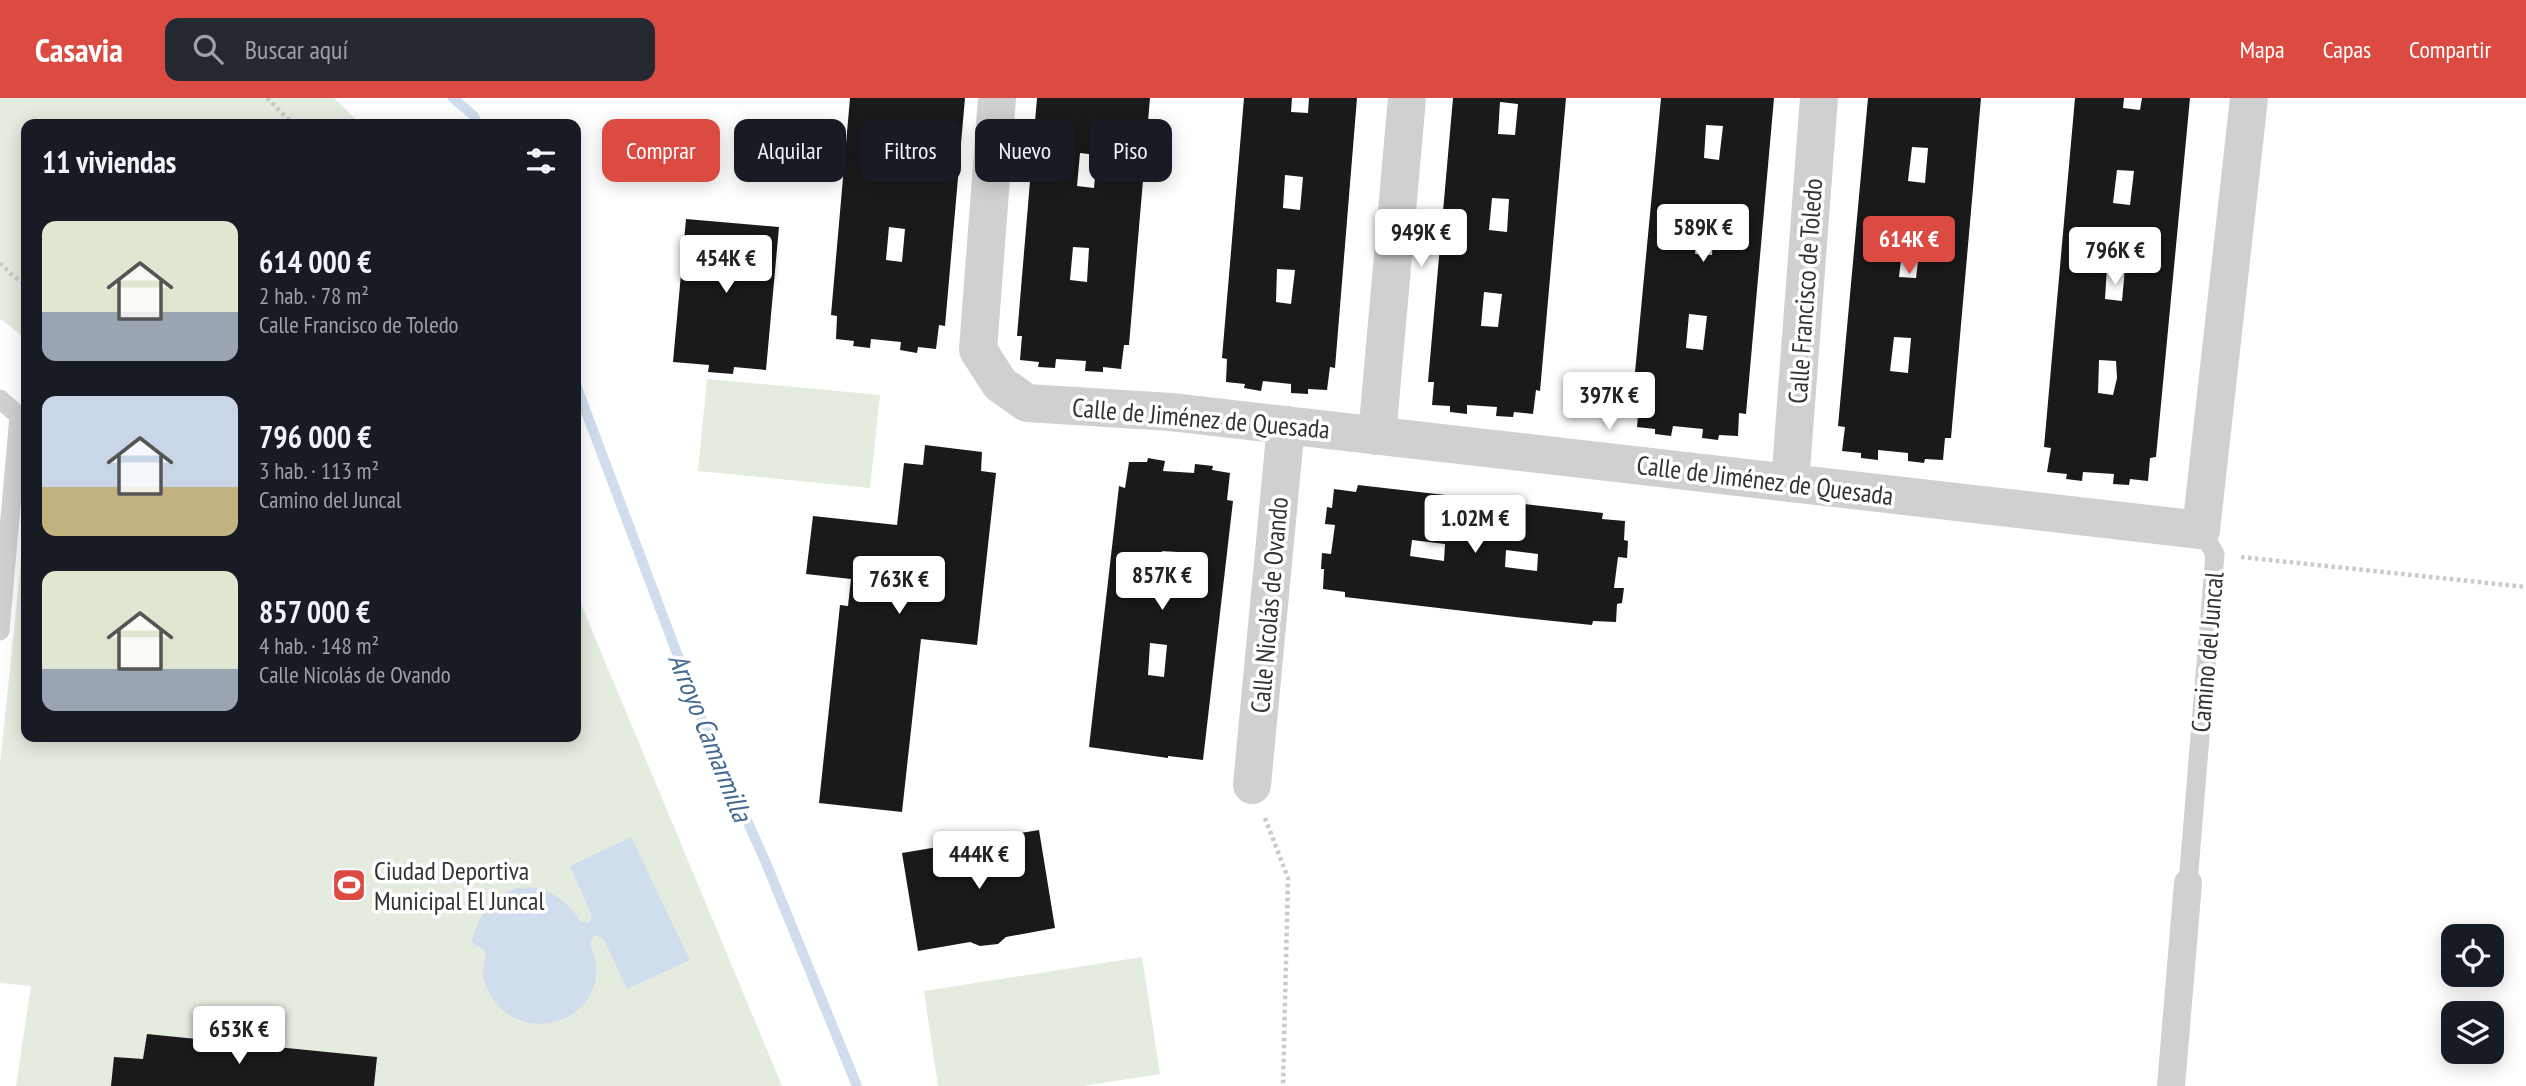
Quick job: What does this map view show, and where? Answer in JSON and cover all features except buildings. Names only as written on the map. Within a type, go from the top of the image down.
[{"type":"street","name":"Calle de Jiménez de Quesada","points":[[997,98],[978,350],[1000,384],[1027,403],[1171,412],[1790,483],[2208,542]]},
{"type":"street","points":[[1377,436],[1407,98]]},
{"type":"street","name":"Calle Francisco de Toledo","points":[[1790,483],[1819,98]]},
{"type":"street","name":"Camino del Juncal","points":[[2208,542],[2249,98]]},
{"type":"street","name":"Calle Nicolás de Ovando","points":[[1252,785],[1286,425]]},
{"type":"street","name":"Camino del Juncal","points":[[2171,1086],[2188,883]]},
{"type":"lane","points":[[0,399],[19,416],[0,631]]},
{"type":"lane","name":"Camino del Juncal","points":[[2188,883],[2208,542]]},
{"type":"path","points":[[267,98],[288,119]]},
{"type":"path","points":[[0,263],[21,281]]},
{"type":"path","points":[[2208,542],[2526,587]]},
{"type":"path","points":[[1252,785],[1288,878],[1283,1086]]},
{"type":"shaded area","points":[[0,98],[334,98],[356,119],[21,119],[21,336],[0,319]]},
{"type":"shaded area","points":[[707,379],[880,395],[870,488],[698,471]]},
{"type":"shaded area","name":"Ciudad Deportiva Municipal El Juncal","points":[[21,562],[21,742],[581,742],[581,604],[782,1086],[16,1086],[31,986],[0,983],[0,764]]},
{"type":"shaded area","points":[[1142,957],[1160,1074],[1083,1086],[938,1086],[924,991]]},
{"type":"water","points":[[631,837],[690,960],[627,989],[603,938],[594,935],[590,943],[596,963],[595,983],[588,999],[576,1012],[561,1020],[544,1024],[526,1022],[510,1015],[495,1002],[484,981],[486,952],[472,942],[479,921],[490,905],[503,894],[518,888],[535,888],[551,893],[567,905],[581,922],[588,923],[592,918],[591,913],[570,866]]},
{"type":"waterway","name":"Arroyo Camarmilla","points":[[453,98],[475,119]]},
{"type":"waterway","name":"Arroyo Camarmilla","points":[[581,398],[702,720],[766,863],[857,1086]]},
{"type":"place","name":"Ciudad Deportiva Municipal El Juncal","points":[[349,885]]}]
